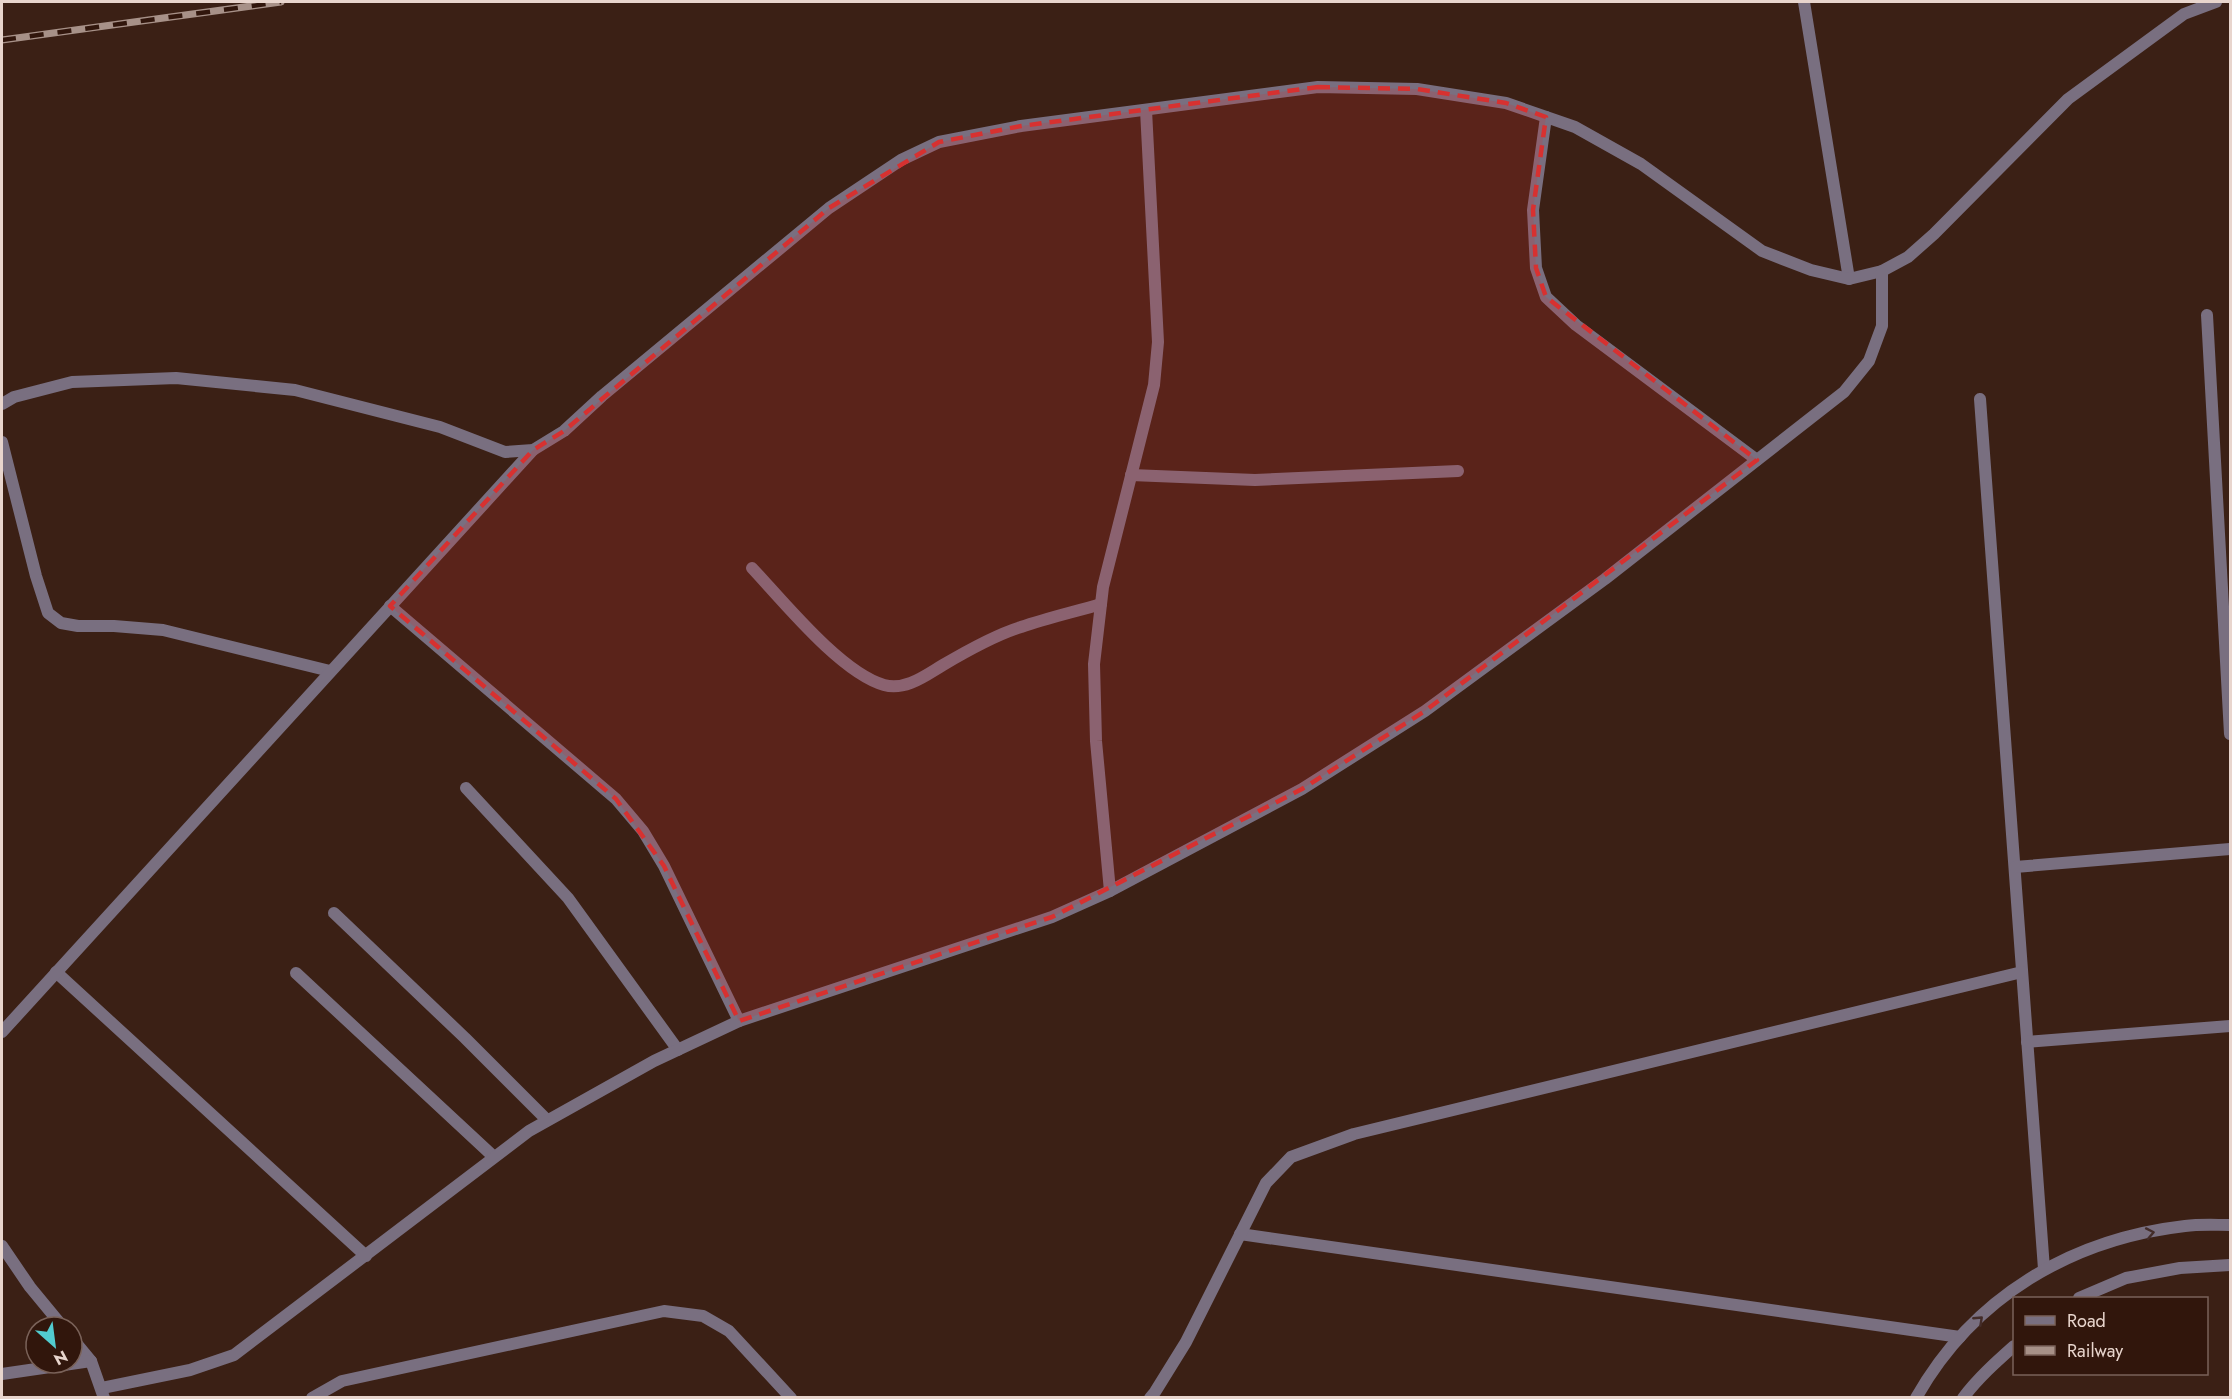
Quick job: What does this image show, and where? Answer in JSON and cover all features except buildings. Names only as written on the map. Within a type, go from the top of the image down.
[{"type":"street","points":[[1804,2],[1849,279]]},
{"type":"street","points":[[2,1032],[533,450],[564,431],[602,396],[828,208],[901,160],[939,142],[1021,126],[1318,87],[1417,89],[1506,103],[1575,127],[1641,164],[1762,251],[1810,270],[1849,279],[1882,271],[1908,257],[1934,234],[2068,99],[2184,14],[2216,2]]},
{"type":"street","points":[[1110,891],[1096,741],[1094,664],[1103,587],[1154,385],[1158,342],[1146,110]]},
{"type":"street","points":[[1546,117],[1533,210],[1536,268],[1546,297],[1576,325],[1757,460]]},
{"type":"street","points":[[84,1353],[91,1361],[103,1393],[190,1370],[234,1355],[529,1131],[678,1050],[739,1021],[1052,917],[1110,891],[1302,789],[1425,711],[1605,579],[1844,392],[1869,361],[1882,326],[1882,271]]},
{"type":"street","points":[[2207,315],[2230,734]]},
{"type":"street","points":[[2,404],[14,397],[72,382],[176,378],[295,390],[440,428],[505,452],[533,450]]},
{"type":"street","points":[[1980,399],[2044,1269]]},
{"type":"street","points":[[2,442],[36,576],[48,613],[61,623],[78,626],[163,630],[330,671]]},
{"type":"street","points":[[1131,475],[1255,480],[1458,471]]},
{"type":"street","points":[[752,568],[837,657],[859,673],[885,685],[903,686],[950,660],[1019,627],[1101,604]]},
{"type":"street","points":[[390,606],[616,799],[636,823],[664,866],[739,1021]]},
{"type":"street","points":[[466,788],[568,898],[678,1050]]},
{"type":"street","points":[[2014,867],[2230,849]]},
{"type":"street","points":[[334,914],[465,1038],[547,1120]]},
{"type":"street","points":[[56,972],[366,1256]]},
{"type":"street","points":[[296,972],[494,1157]]},
{"type":"street","points":[[1149,1398],[1186,1342],[1266,1183],[1291,1157],[1354,1134],[2022,972]]},
{"type":"street","points":[[2027,1042],[2230,1026]]},
{"type":"street","points":[[1916,1398],[1930,1374],[1960,1337],[2006,1295],[2044,1269],[2085,1250],[2133,1236],[2185,1226],[2230,1225]]},
{"type":"street","points":[[1240,1234],[1960,1337]]},
{"type":"street","points":[[2,1246],[30,1287],[53,1315]]},
{"type":"street","points":[[2083,1297],[2126,1278],[2180,1268],[2230,1265]]},
{"type":"street","points":[[312,1398],[342,1381],[664,1311],[703,1316],[729,1331],[791,1398]]},
{"type":"street","points":[[1963,1398],[1987,1370],[2013,1347]]},
{"type":"street","points":[[2,1374],[91,1361]]},
{"type":"highlighted area","points":[[1318,87],[1417,89],[1506,103],[1546,117],[1533,210],[1536,268],[1546,297],[1757,460],[1425,711],[1302,789],[1052,917],[739,1021],[664,866],[616,799],[390,606],[533,450],[564,431],[829,208],[939,142],[1021,126]]},
{"type":"railway","points":[[2,40],[281,2]]}]
